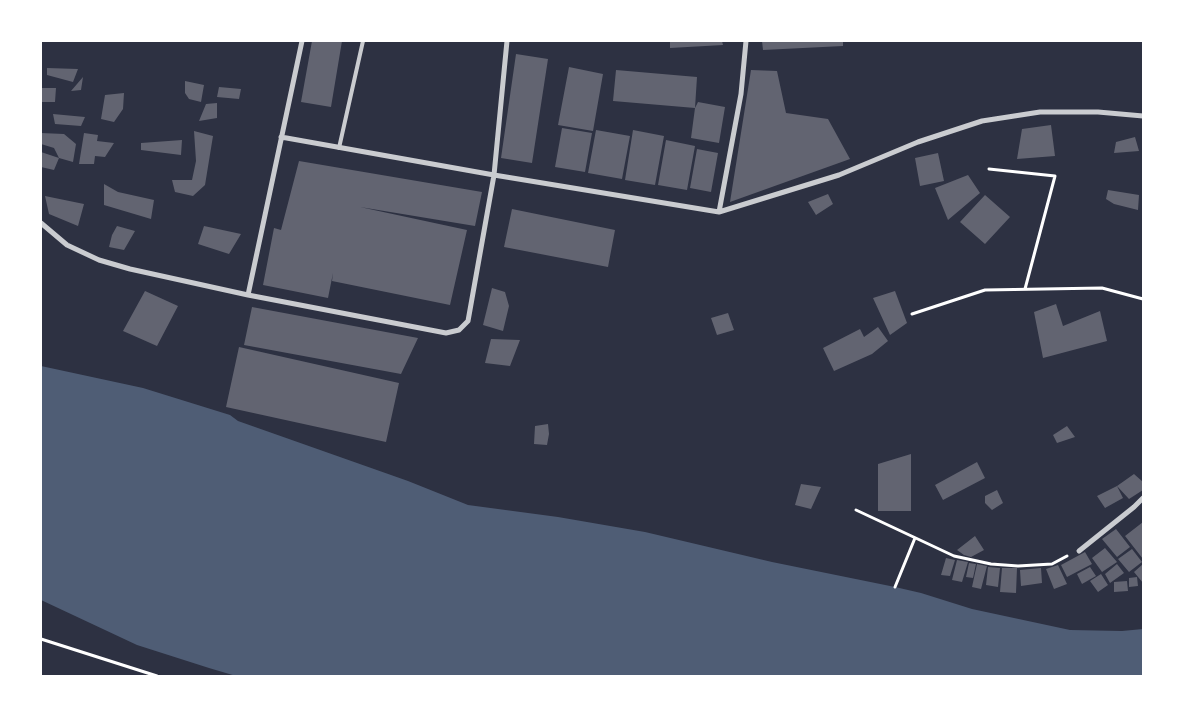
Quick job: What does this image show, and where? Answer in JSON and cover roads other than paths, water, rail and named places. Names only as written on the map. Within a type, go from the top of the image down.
[{"type":"street","points":[[248,295],[302,41]]},
{"type":"street","points":[[41,223],[67,245],[99,260],[130,269],[248,295],[446,333],[459,330],[468,321],[494,176],[507,41]]},
{"type":"street","points":[[718,212],[742,94],[746,41]]},
{"type":"street","points":[[282,137],[494,176],[718,212],[839,175],[918,142],[982,121],[1040,112],[1098,112],[1143,116]]},
{"type":"street","points":[[1079,550],[1143,498]]},
{"type":"lane","points":[[339,148],[363,41]]},
{"type":"water","points":[[41,366],[143,388],[230,415],[238,421],[408,481],[468,505],[558,517],[645,532],[772,562],[895,587],[972,609],[1070,630],[1122,631],[1143,629],[1143,676],[236,676],[137,645],[41,600]]}]
